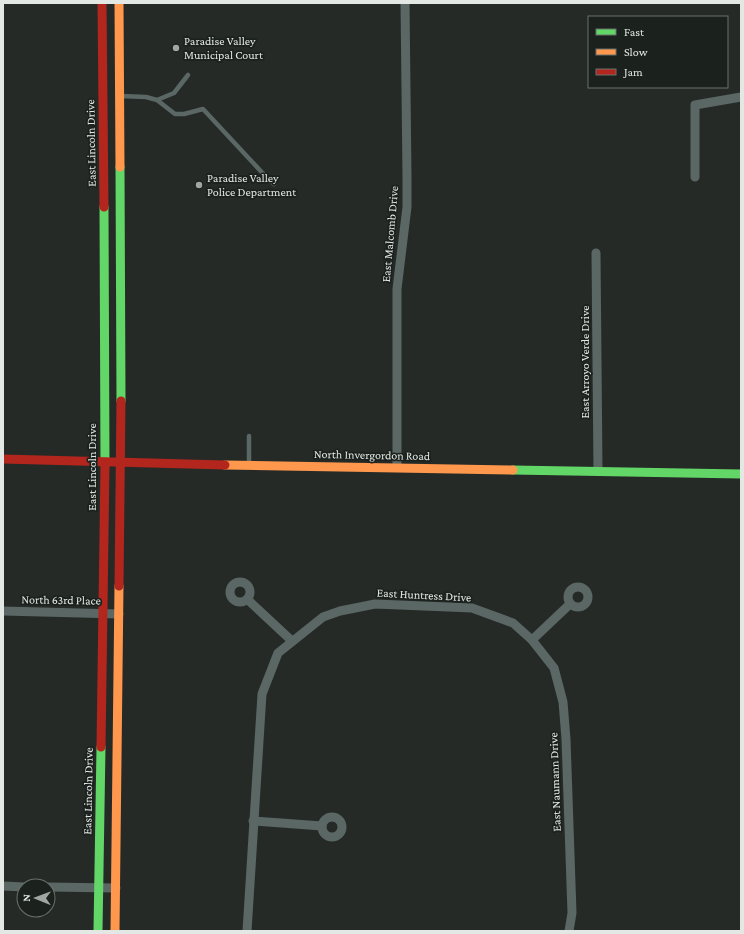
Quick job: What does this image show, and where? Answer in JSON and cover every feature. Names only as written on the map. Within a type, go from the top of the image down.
[{"type":"main road","name":"East Lincoln Drive","points":[[98,931],[105,461],[102,3]]},
{"type":"main road","points":[[115,931],[120,463],[119,3]]},
{"type":"main road","points":[[103,97],[119,96]]},
{"type":"main road","points":[[105,296],[120,295]]},
{"type":"main road","name":"North Invergordon Road","points":[[3,459],[249,466],[396,467],[741,474]]},
{"type":"street","name":"East Malcomb Drive","points":[[396,467],[397,289],[407,207],[405,3]]},
{"type":"street","points":[[695,178],[695,105],[741,97]]},
{"type":"street","name":"East Arroyo Verde Drive","points":[[596,253],[598,471]]},
{"type":"street","points":[[247,599],[292,641]]},
{"type":"street","name":"East Huntress Drive","points":[[247,931],[262,694],[278,653],[323,617],[340,611],[375,604],[472,608],[513,623],[532,640]]},
{"type":"street","points":[[532,640],[570,604]]},
{"type":"street","name":"North 63rd Place","points":[[3,611],[119,614]]},
{"type":"street","name":"East Naumann Drive","points":[[532,640],[554,668],[563,702],[566,739],[572,912],[569,931]]},
{"type":"street","points":[[254,821],[322,826]]},
{"type":"street","points":[[3,886],[16,887]]},
{"type":"street","points":[[56,887],[116,888]]},
{"type":"lane","points":[[157,100],[174,93],[188,75]]},
{"type":"lane","points":[[119,96],[146,97],[157,100],[175,114],[184,114],[203,109],[274,184]]},
{"type":"lane","points":[[249,436],[249,466]]},
{"type":"traffic: fast","points":[[120,167],[121,401]]},
{"type":"traffic: fast","points":[[104,207],[105,465]]},
{"type":"traffic: fast","points":[[513,470],[741,474]]},
{"type":"traffic: fast","points":[[98,931],[101,747]]},
{"type":"traffic: slow","points":[[119,3],[120,167]]},
{"type":"traffic: slow","points":[[225,465],[513,470]]},
{"type":"traffic: slow","points":[[115,931],[119,586]]},
{"type":"traffic: jam","points":[[102,3],[104,207]]},
{"type":"traffic: jam","points":[[119,586],[121,401]]},
{"type":"traffic: jam","points":[[3,459],[225,465]]},
{"type":"traffic: jam","points":[[101,747],[105,465]]},
{"type":"place","name":"Paradise Valley Municipal Court","points":[[176,48]]},
{"type":"place","name":"Paradise Valley Police Department","points":[[199,185]]}]
